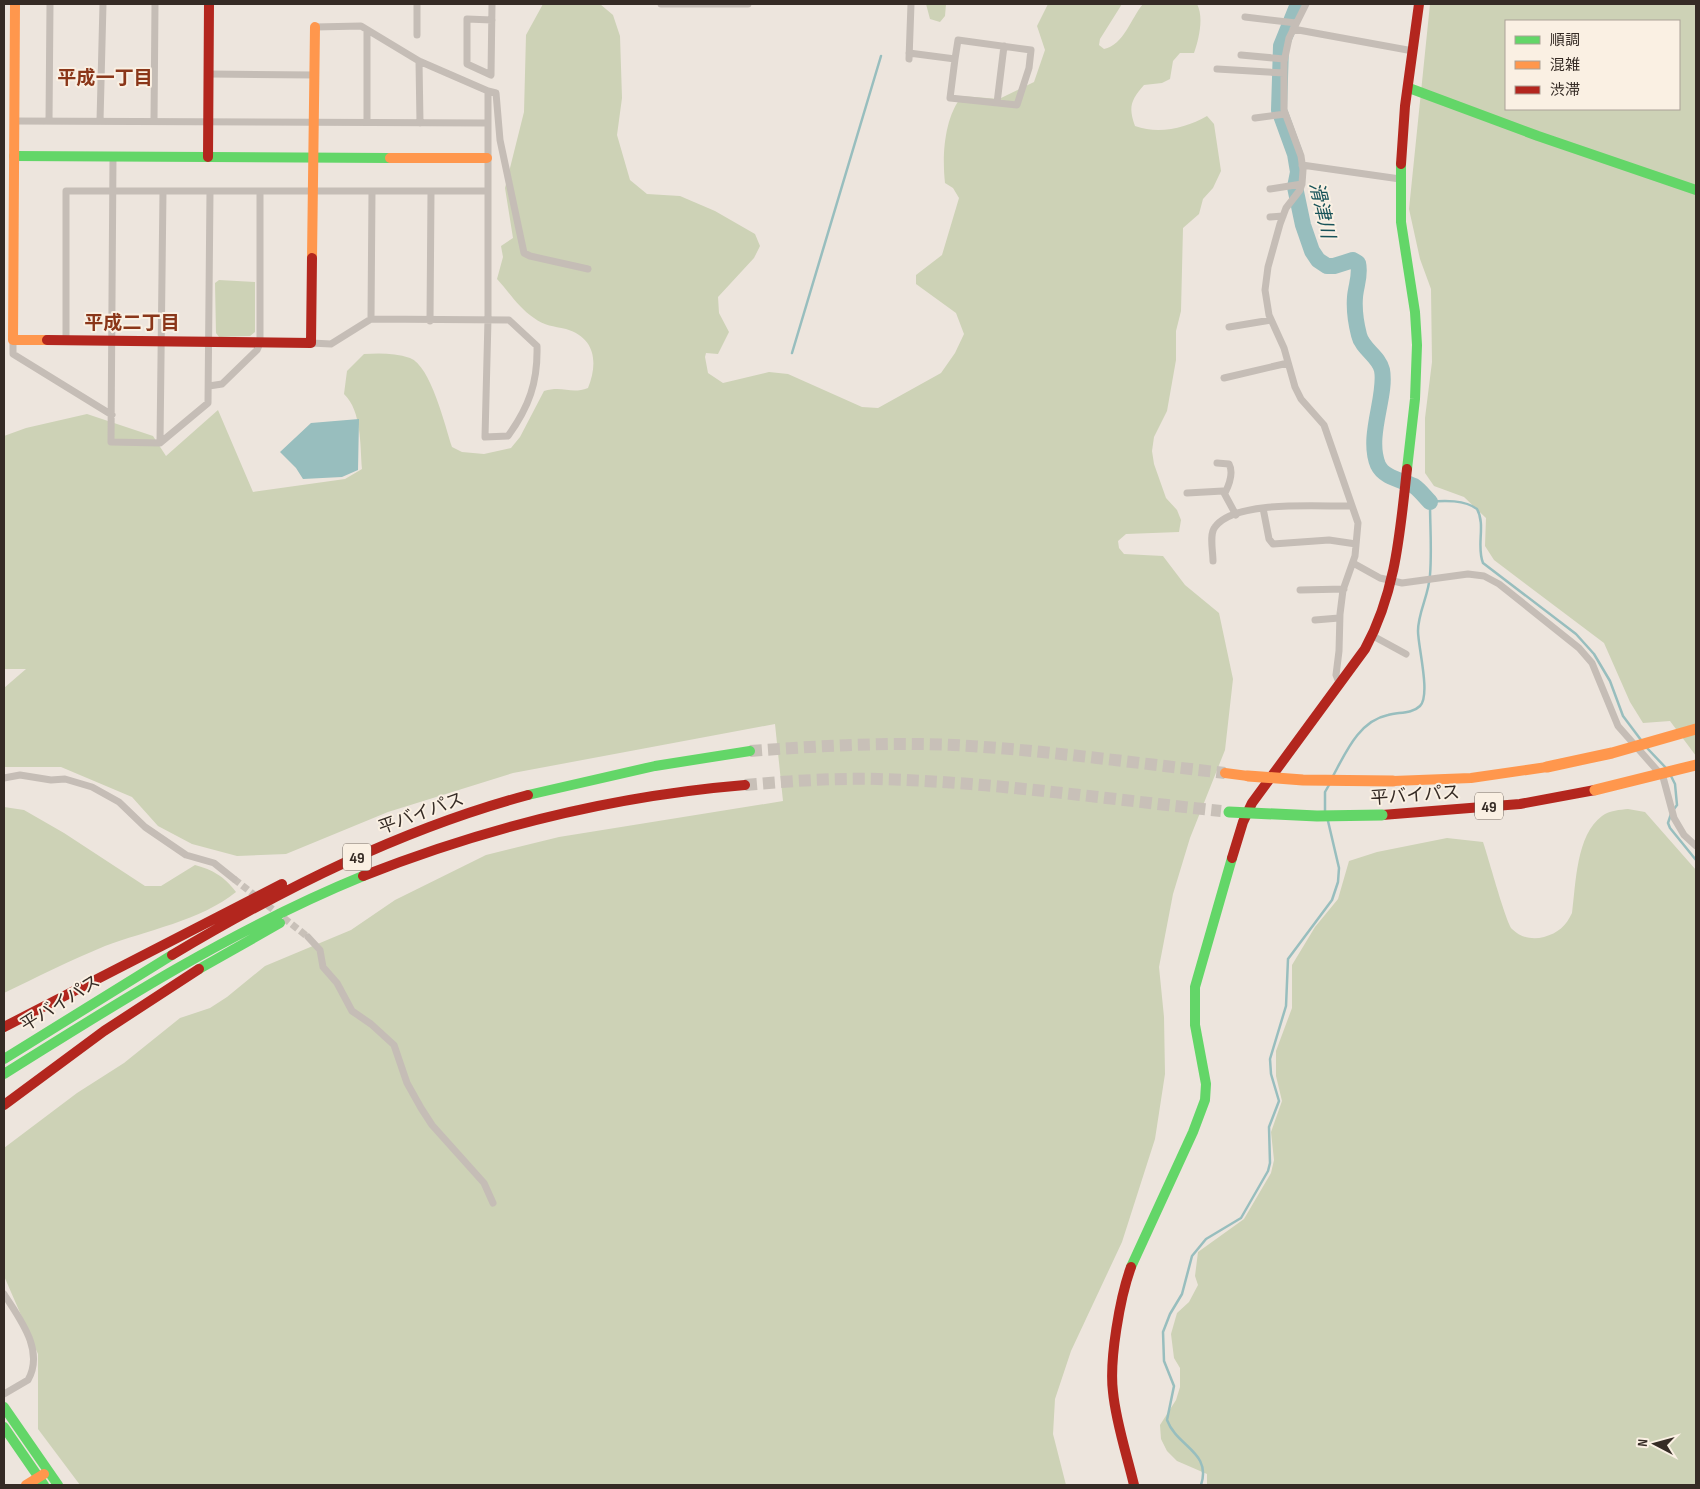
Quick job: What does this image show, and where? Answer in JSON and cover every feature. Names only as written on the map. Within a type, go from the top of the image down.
[{"type":"main road","points":[[15,4],[13,340],[311,343],[315,27]]},
{"type":"main road","points":[[208,157],[209,4]]},
{"type":"main road","points":[[1134,1485],[1113,1393],[1112,1375],[1124,1287],[1134,1260],[1193,1132],[1205,1100],[1206,1084],[1195,1024],[1194,987],[1244,822],[1252,804],[1373,636],[1392,581],[1414,409],[1417,347],[1412,287],[1403,246],[1400,180],[1413,51],[1420,4]]},
{"type":"main road","points":[[1409,88],[1538,136],[1696,190]]},
{"type":"main road","points":[[14,156],[487,158]]},
{"type":"main road","name":"平バイパス","points":[[1225,773],[1333,781],[1471,778],[1548,767],[1619,751],[1696,729]]},
{"type":"main road","name":"平バイパス","points":[[4,1059],[155,964],[284,892],[379,847],[506,801],[624,770],[750,751]]},
{"type":"main road","name":"平バイパス","points":[[1225,812],[1317,816],[1382,816],[1520,804],[1595,790],[1696,766]]},
{"type":"main road","name":"平バイパス","points":[[4,1074],[164,975],[233,937],[296,906],[393,864],[483,833],[589,806],[669,792],[745,785]]},
{"type":"main road","points":[[4,1027],[210,919],[320,865],[397,834],[506,801]]},
{"type":"main road","points":[[4,1105],[87,1044],[207,965],[269,929],[393,864]]},
{"type":"main road","points":[[4,1406],[58,1485]]},
{"type":"main road","points":[[4,1427],[41,1482]]},
{"type":"main road","points":[[26,1485],[41,1482],[49,1471]]},
{"type":"street","points":[[49,121],[50,4]]},
{"type":"street","points":[[100,121],[103,4]]},
{"type":"street","points":[[154,121],[155,4]]},
{"type":"street","points":[[417,4],[417,36]]},
{"type":"street","points":[[492,4],[492,20],[492,29],[491,75],[467,64],[467,19],[492,20]]},
{"type":"street","points":[[661,4],[748,4]]},
{"type":"street","points":[[911,4],[909,56],[955,59]]},
{"type":"street","points":[[1306,4],[1285,50],[1284,59],[1285,114],[1298,146],[1302,165],[1302,184],[1283,216],[1266,277],[1266,300],[1271,320],[1301,399],[1324,425],[1358,523],[1353,564],[1344,589],[1340,618],[1340,651],[1336,675],[1340,684]]},
{"type":"street","points":[[1245,18],[1295,26],[1413,51]]},
{"type":"street","points":[[315,27],[361,26],[420,61],[496,93],[500,140],[524,253],[588,269]]},
{"type":"street","points":[[367,30],[367,122]]},
{"type":"street","points":[[958,40],[1031,50],[1030,68],[1017,105],[950,98],[955,59],[958,40]]},
{"type":"street","points":[[997,103],[1004,46]]},
{"type":"street","points":[[1241,55],[1284,59]]},
{"type":"street","points":[[420,61],[420,122]]},
{"type":"street","points":[[1217,69],[1284,73]]},
{"type":"street","points":[[209,74],[314,75]]},
{"type":"street","points":[[311,343],[331,344],[371,320],[430,321],[488,319],[509,320],[537,346],[538,372],[517,424],[508,436],[485,437],[488,319],[486,191],[488,91]]},
{"type":"street","points":[[1255,118],[1285,114]]},
{"type":"street","points":[[14,121],[488,123]]},
{"type":"street","points":[[113,156],[111,442],[160,443],[205,408],[208,403],[210,191]]},
{"type":"street","points":[[1302,165],[1400,180]]},
{"type":"street","points":[[1270,189],[1302,184]]},
{"type":"street","points":[[66,341],[66,191],[486,191]]},
{"type":"street","points":[[160,443],[162,191]]},
{"type":"street","points":[[209,386],[222,384],[257,350],[260,343],[260,191]]},
{"type":"street","points":[[371,320],[372,191]]},
{"type":"street","points":[[430,321],[431,191]]},
{"type":"street","points":[[1270,217],[1283,216]]},
{"type":"street","points":[[1230,327],[1271,320]]},
{"type":"street","points":[[13,340],[13,354],[112,415]]},
{"type":"street","points":[[1224,378],[1288,364]]},
{"type":"street","points":[[1217,463],[1229,464],[1232,469],[1229,485],[1225,493]]},
{"type":"street","points":[[1187,493],[1220,490],[1225,493],[1236,515]]},
{"type":"street","points":[[1213,560],[1214,527],[1236,515],[1263,508],[1296,505],[1352,506]]},
{"type":"street","points":[[1263,508],[1269,538],[1273,544],[1329,540],[1356,544]]},
{"type":"street","points":[[1353,564],[1373,575],[1392,581],[1409,582],[1468,574],[1484,576],[1499,584],[1579,648],[1592,663],[1618,726],[1664,777],[1674,818],[1684,835],[1696,846]]},
{"type":"street","points":[[1300,590],[1344,589]]},
{"type":"street","points":[[1315,620],[1340,618]]},
{"type":"street","points":[[1373,636],[1406,654]]},
{"type":"street","points":[[4,778],[20,775],[51,780],[65,779],[92,787],[119,802],[145,827],[186,855],[214,863],[234,879]]},
{"type":"street","points":[[308,937],[320,950],[323,967],[337,983],[352,1011],[371,1024],[394,1045],[407,1083],[421,1108],[432,1125],[484,1183],[493,1203]]},
{"type":"street","points":[[4,1294],[22,1322],[33,1349],[28,1380],[4,1394]]},
{"type":"green space","points":[[543,4],[600,4],[613,15],[620,36],[622,98],[617,135],[630,180],[647,194],[680,196],[715,211],[755,234],[760,246],[754,258],[718,297],[719,313],[729,332],[718,354],[706,353],[708,373],[723,383],[769,372],[788,374],[862,407],[878,408],[941,373],[955,353],[964,334],[956,313],[916,284],[916,275],[942,255],[959,198],[953,188],[945,183],[944,149],[951,115],[962,96],[999,99],[1034,82],[1045,50],[1037,26],[1048,4],[1122,4],[1100,39],[1099,45],[1104,49],[1122,37],[1143,4],[1197,4],[1199,9],[1200,28],[1194,53],[1180,53],[1173,61],[1170,79],[1162,83],[1144,85],[1136,95],[1131,109],[1135,126],[1153,130],[1181,127],[1207,116],[1214,124],[1221,171],[1213,188],[1203,199],[1199,214],[1183,228],[1181,311],[1176,331],[1176,360],[1167,411],[1154,437],[1152,451],[1154,464],[1166,498],[1177,510],[1181,520],[1179,532],[1126,534],[1118,541],[1119,548],[1124,554],[1163,556],[1185,585],[1219,613],[1233,679],[1225,750],[1190,838],[1173,894],[1159,967],[1164,1017],[1165,1074],[1155,1139],[1122,1242],[1071,1351],[1055,1399],[1053,1434],[1066,1485],[80,1485],[38,1429],[38,1354],[4,1276],[4,1148],[77,1093],[124,1063],[180,1018],[210,1008],[227,997],[265,966],[351,930],[395,900],[486,855],[559,837],[783,801],[775,724],[513,773],[388,812],[286,854],[237,856],[192,844],[158,826],[132,797],[61,767],[4,767],[4,688],[26,669],[4,669],[4,436],[26,428],[87,414],[153,436],[166,456],[218,410],[253,492],[345,479],[362,469],[357,419],[350,401],[344,394],[347,371],[364,354],[399,355],[410,358],[418,363],[431,384],[452,447],[462,452],[484,454],[511,448],[520,437],[544,391],[557,389],[576,391],[588,388],[593,361],[592,352],[584,338],[566,329],[538,321],[519,305],[497,279],[503,257],[501,246],[513,238],[505,188],[524,112],[526,35]]},
{"type":"green space","points":[[926,4],[946,4],[945,16],[940,22],[930,19]]},
{"type":"green space","points":[[1430,4],[1696,4],[1696,756],[1670,721],[1643,723],[1630,702],[1604,643],[1494,560],[1485,546],[1486,518],[1464,497],[1434,486],[1425,473],[1425,418],[1432,362],[1431,289],[1420,259],[1409,209]]},
{"type":"green space","points":[[219,280],[255,282],[255,332],[250,336],[219,337],[216,333],[215,283]]},
{"type":"green space","points":[[4,807],[24,810],[64,833],[145,886],[161,886],[195,865],[218,874],[236,892],[207,910],[173,924],[105,946],[4,993]]},
{"type":"green space","points":[[1628,809],[1645,812],[1696,870],[1696,1485],[1207,1485],[1207,1474],[1177,1461],[1167,1451],[1161,1439],[1160,1425],[1176,1400],[1180,1387],[1180,1368],[1174,1358],[1171,1334],[1177,1313],[1189,1302],[1198,1285],[1195,1276],[1198,1252],[1244,1219],[1271,1173],[1274,1160],[1271,1132],[1282,1101],[1276,1076],[1276,1051],[1292,1008],[1292,965],[1315,927],[1338,899],[1349,861],[1377,852],[1447,838],[1483,842],[1509,924],[1512,929],[1523,936],[1540,938],[1561,928],[1572,913],[1576,875],[1582,847],[1593,824],[1608,813]]},
{"type":"water","points":[[359,419],[358,470],[342,477],[303,479],[296,468],[280,452],[311,423]]},
{"type":"waterway","name":"滑津川","points":[[1298,4],[1281,46],[1279,110],[1295,154],[1298,172],[1295,187],[1303,225],[1312,251],[1318,260],[1327,266],[1334,266],[1353,260],[1358,263],[1359,276],[1355,302],[1358,330],[1361,340],[1378,361],[1382,370],[1383,380],[1374,442],[1378,465],[1389,476],[1414,486],[1430,502]]},
{"type":"waterway","points":[[792,353],[881,56]]},
{"type":"waterway","points":[[1333,776],[1354,739],[1369,724],[1378,718],[1417,709],[1423,700],[1424,682],[1418,624],[1428,590],[1430,575],[1430,502],[1461,502],[1477,509],[1481,522],[1480,550],[1483,563],[1576,634],[1594,654],[1610,681],[1623,716],[1641,740]]},
{"type":"waterway","points":[[1647,748],[1666,768]]},
{"type":"waterway","points":[[1670,774],[1675,784],[1677,805],[1674,809]]},
{"type":"waterway","points":[[1325,811],[1325,792],[1329,785]]},
{"type":"waterway","points":[[1671,814],[1668,823],[1670,828],[1696,860]]},
{"type":"waterway","points":[[1201,1485],[1203,1474],[1202,1465],[1198,1457],[1178,1437],[1167,1420],[1174,1386],[1164,1361],[1163,1332],[1170,1314],[1182,1294],[1192,1256],[1206,1239],[1241,1218],[1268,1171],[1270,1163],[1269,1127],[1279,1101],[1271,1074],[1270,1059],[1286,1006],[1288,959],[1332,900],[1338,882],[1339,868],[1328,821]]},
{"type":"tunnel","points":[[750,751],[852,745],[954,745],[1056,753],[1225,773]]},
{"type":"tunnel","points":[[745,785],[844,779],[921,781],[1007,787],[1221,811]]},
{"type":"tunnel","points":[[234,879],[308,937]]},
{"type":"traffic: fast","points":[[1409,88],[1538,136],[1696,190]]},
{"type":"traffic: fast","points":[[14,156],[390,158]]},
{"type":"traffic: fast","points":[[1401,164],[1401,222],[1415,312],[1417,345],[1415,399],[1407,469]]},
{"type":"traffic: fast","points":[[528,795],[655,766],[750,751]]},
{"type":"traffic: fast","points":[[1229,812],[1317,816],[1382,815]]},
{"type":"traffic: fast","points":[[1131,1267],[1193,1132],[1205,1100],[1206,1084],[1195,1025],[1195,987],[1232,858]]},
{"type":"traffic: fast","points":[[4,1074],[135,993],[224,942],[316,896],[363,876]]},
{"type":"traffic: fast","points":[[199,969],[280,923]]},
{"type":"traffic: fast","points":[[4,1059],[172,955]]},
{"type":"traffic: fast","points":[[4,1407],[58,1485]]},
{"type":"traffic: fast","points":[[4,1427],[44,1485]]},
{"type":"traffic: slow","points":[[15,4],[13,340],[47,340]]},
{"type":"traffic: slow","points":[[312,258],[315,27]]},
{"type":"traffic: slow","points":[[390,158],[487,158]]},
{"type":"traffic: slow","points":[[1547,767],[1612,753],[1696,729]]},
{"type":"traffic: slow","points":[[1595,790],[1696,765]]},
{"type":"traffic: slow","points":[[1393,781],[1471,778],[1547,767]]},
{"type":"traffic: slow","points":[[1225,773],[1248,776]]},
{"type":"traffic: slow","points":[[1248,776],[1303,780],[1393,781]]},
{"type":"traffic: slow","points":[[26,1485],[44,1474]]},
{"type":"traffic: jam","points":[[208,157],[209,4]]},
{"type":"traffic: jam","points":[[1401,164],[1405,106],[1419,4]]},
{"type":"traffic: jam","points":[[47,340],[311,343],[312,258]]},
{"type":"traffic: jam","points":[[1232,858],[1243,822],[1252,803],[1365,649],[1375,627],[1384,606],[1395,561],[1407,469]]},
{"type":"traffic: jam","points":[[363,876],[456,843],[551,816],[647,797],[745,785]]},
{"type":"traffic: jam","points":[[1382,815],[1520,804],[1595,790]]},
{"type":"traffic: jam","points":[[172,955],[257,907],[345,863],[435,825],[528,795]]},
{"type":"traffic: jam","points":[[4,1027],[282,884]]},
{"type":"traffic: jam","points":[[4,1105],[104,1031],[199,969]]},
{"type":"traffic: jam","points":[[1131,1267],[1116,1329],[1112,1379],[1117,1415],[1134,1485]]},
{"type":"district","name":"平成一丁目","points":[[105,77]]},
{"type":"district","name":"平成二丁目","points":[[132,322]]}]
